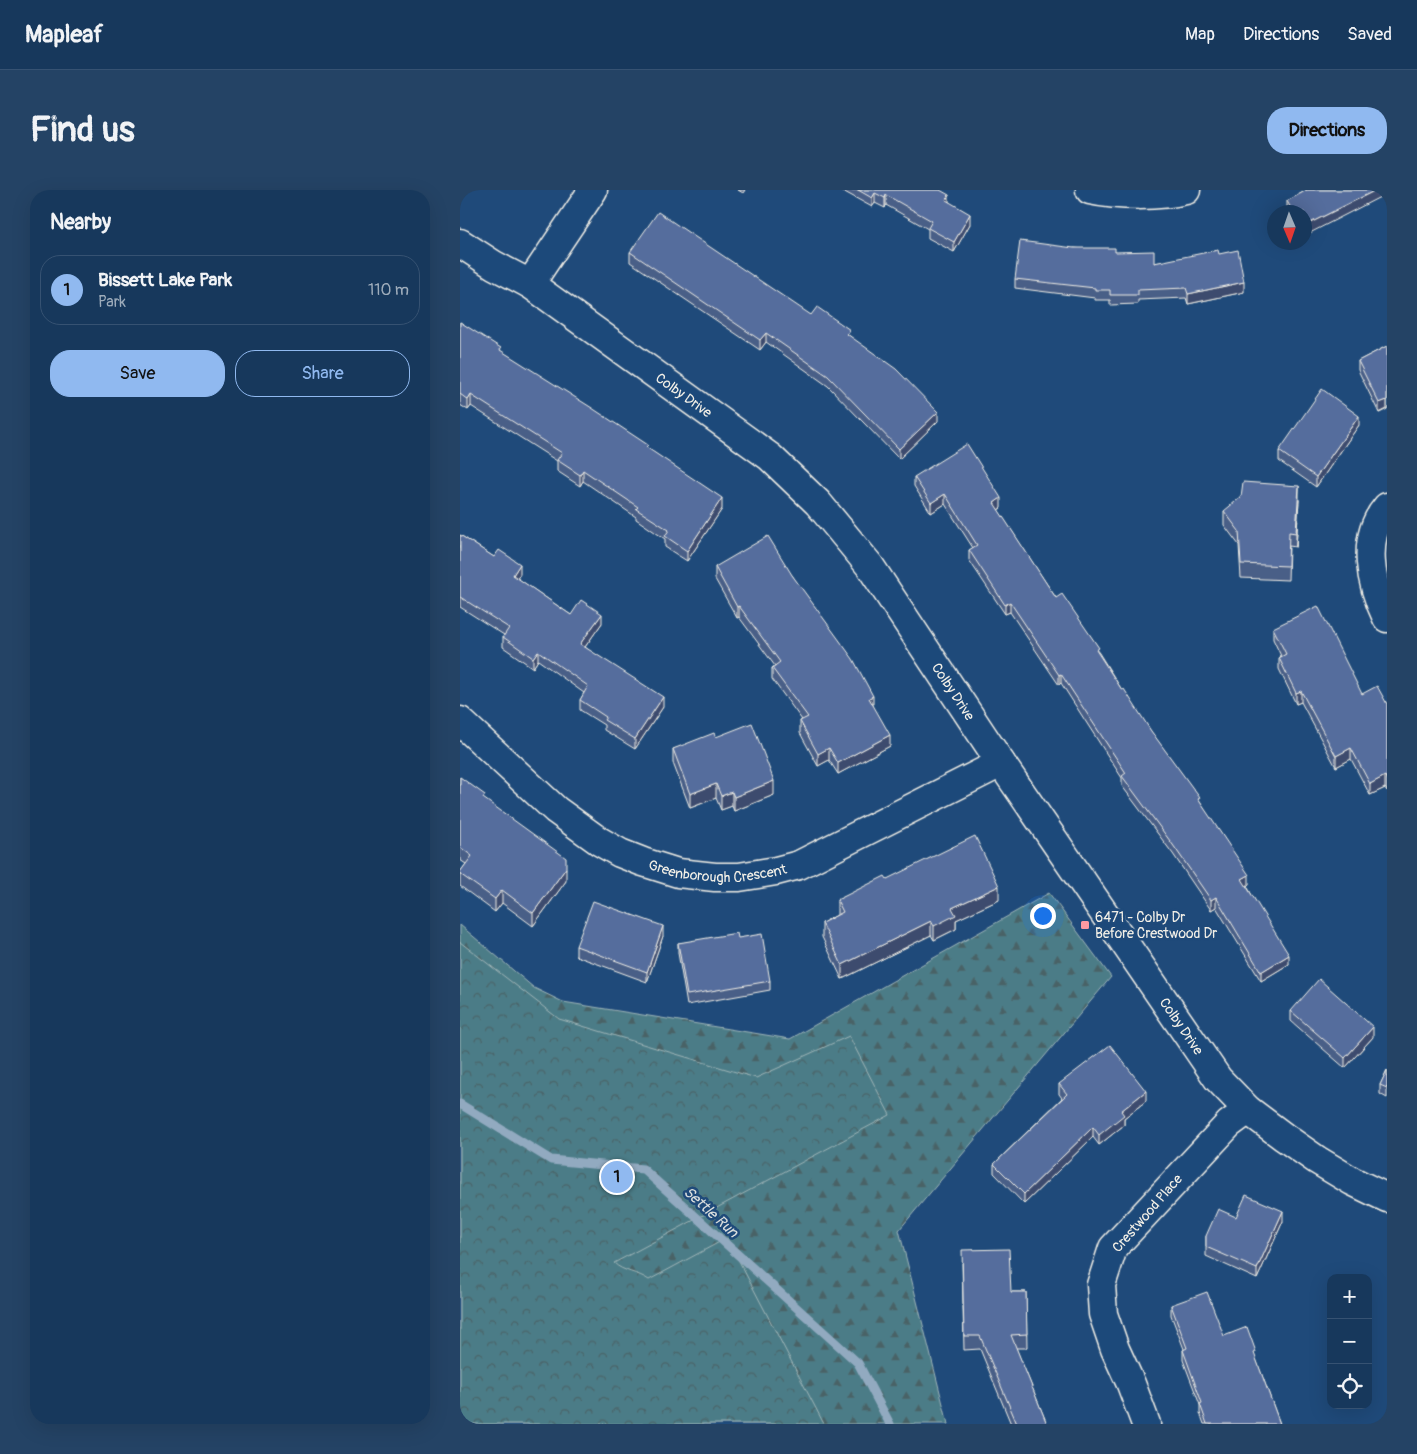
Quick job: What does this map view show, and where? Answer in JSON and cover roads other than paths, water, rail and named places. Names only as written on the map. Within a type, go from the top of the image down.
[{"type":"street","points":[[530,284],[593,190]]},
{"type":"street","points":[[1090,190],[1107,194],[1132,194],[1176,193],[1186,190]]},
{"type":"street","name":"Colby Drive","points":[[460,243],[494,265],[530,284],[770,457],[818,503],[870,566],[1001,763],[1218,1079],[1248,1110],[1318,1160],[1352,1181],[1387,1198]]},
{"type":"street","points":[[1387,507],[1375,526],[1371,546],[1374,582],[1378,599],[1387,618]]},
{"type":"street","name":"Greenborough Crescent","points":[[460,721],[556,810],[599,841],[620,853],[654,866],[678,873],[715,877],[739,877],[799,865],[1001,763]]},
{"type":"street","name":"Crestwood Place","points":[[1146,1424],[1131,1384],[1115,1350],[1103,1314],[1101,1285],[1112,1248],[1229,1124],[1248,1110]]},
{"type":"waterway","name":"Settle Run","points":[[460,1104],[551,1160],[643,1169],[858,1363],[890,1424]]},
{"type":"place","name":"6471 - Colby Dr Before Crestwood Dr","points":[[1085,925]]},
{"type":"place","name":"Bissett Lake Park","points":[[617,1177]]}]
